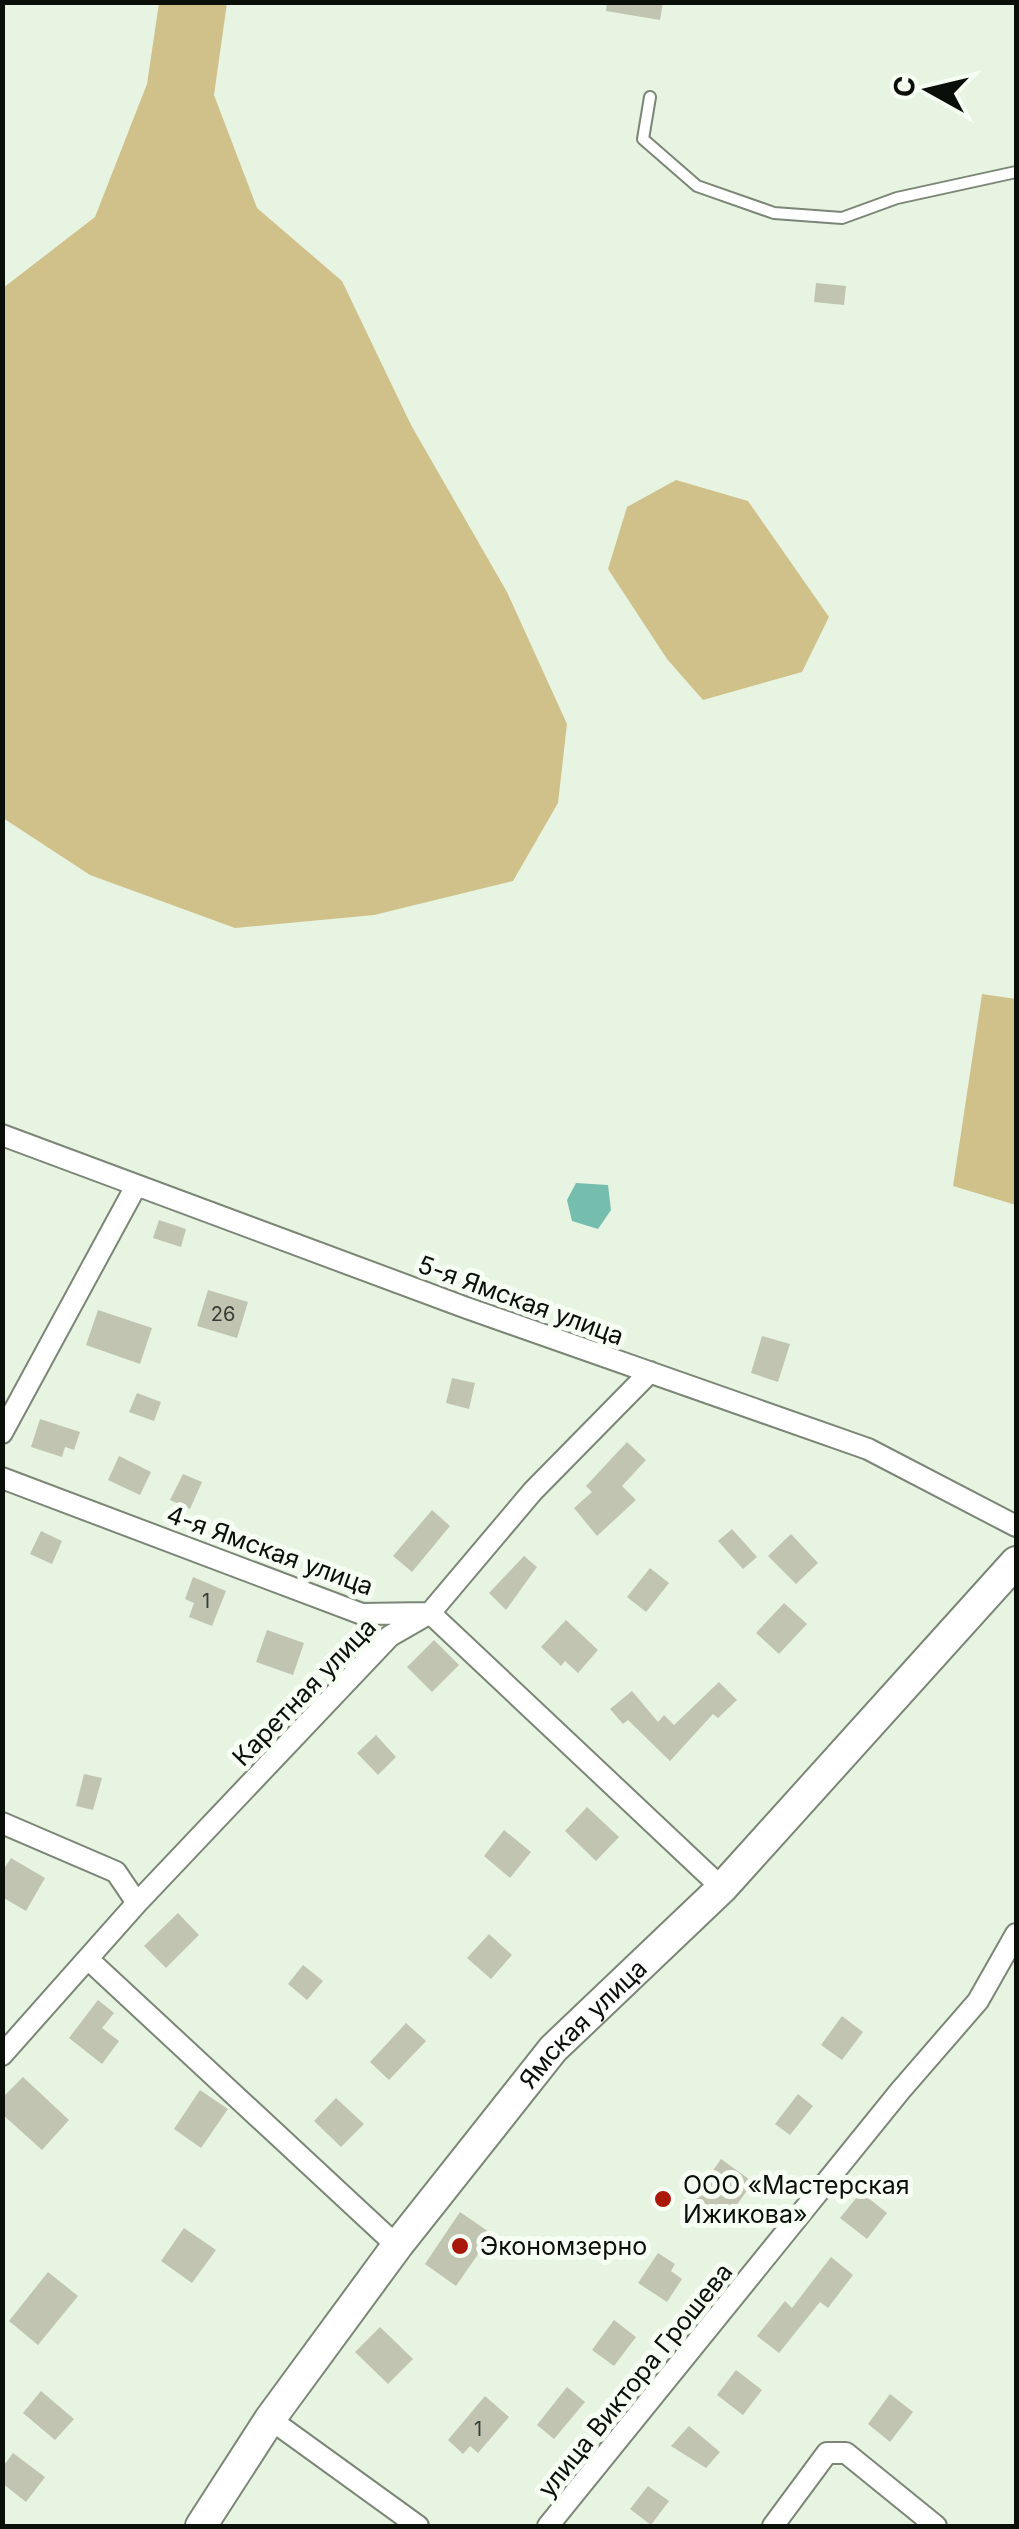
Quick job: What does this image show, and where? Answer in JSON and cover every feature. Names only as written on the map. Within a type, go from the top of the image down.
[{"type":"street","name":"5-я Ямская улица","points":[[2,1135],[868,1449],[1016,1526]]},
{"type":"street","points":[[2,1433],[136,1186]]},
{"type":"street","name":"Каретная улица","points":[[2,2055],[137,1903],[390,1636],[430,1613],[534,1490],[650,1372]]},
{"type":"street","name":"4-я Ямская улица","points":[[2,1478],[362,1614],[430,1613]]},
{"type":"street","name":"Ямская улица","points":[[201,2526],[270,2419],[397,2246],[553,2049],[722,1888],[1016,1562]]},
{"type":"street","points":[[430,1613],[722,1888]]},
{"type":"street","points":[[2,1823],[116,1872],[137,1903]]},
{"type":"street","name":"улица Виктора Грошева","points":[[548,2526],[900,2091],[978,2001],[1016,1934]]},
{"type":"street","points":[[89,1960],[397,2246]]},
{"type":"street","points":[[270,2419],[418,2526]]},
{"type":"street","points":[[773,2526],[826,2453],[846,2452],[936,2526]]},
{"type":"lane","points":[[650,97],[642,139],[698,186],[774,213],[842,218],[896,198],[1016,172]]},
{"type":"shaded area","points":[[159,3],[227,3],[214,95],[257,208],[342,281],[411,425],[507,592],[567,724],[558,803],[513,881],[374,915],[235,928],[90,875],[3,818],[3,288],[95,217],[147,84]]},
{"type":"shaded area","points":[[676,480],[748,501],[829,617],[802,672],[703,700],[667,659],[608,569],[627,507]]},
{"type":"shaded area","points":[[982,994],[1016,999],[1016,1205],[953,1186]]},
{"type":"water","points":[[576,1183],[608,1185],[611,1210],[598,1229],[572,1221],[567,1200]]},
{"type":"building","points":[[607,2],[663,2],[660,20],[606,11]]},
{"type":"building","points":[[816,283],[846,286],[844,305],[814,302]]},
{"type":"building","points":[[159,1220],[186,1229],[181,1247],[153,1238]]},
{"type":"building","points":[[208,1290],[248,1302],[237,1338],[197,1326]]},
{"type":"building","points":[[98,1310],[152,1328],[140,1364],[86,1345]]},
{"type":"building","points":[[762,1336],[790,1344],[778,1382],[751,1373]]},
{"type":"building","points":[[452,1378],[475,1383],[469,1409],[446,1403]]},
{"type":"building","points":[[137,1393],[161,1402],[154,1421],[129,1412]]},
{"type":"building","points":[[40,1419],[80,1432],[74,1450],[65,1447],[62,1457],[31,1447]]},
{"type":"building","points":[[627,1442],[646,1460],[622,1486],[636,1500],[597,1536],[574,1508],[592,1492],[586,1486]]},
{"type":"building","points":[[119,1456],[151,1472],[140,1495],[108,1480]]},
{"type":"building","points":[[183,1474],[202,1482],[190,1509],[170,1500]]},
{"type":"building","points":[[432,1510],[450,1526],[412,1572],[393,1556]]},
{"type":"building","points":[[732,1529],[757,1557],[743,1569],[718,1541]]},
{"type":"building","points":[[41,1531],[62,1541],[52,1564],[30,1554]]},
{"type":"building","points":[[791,1534],[818,1563],[796,1584],[768,1556]]},
{"type":"building","points":[[524,1556],[537,1567],[506,1610],[489,1593]]},
{"type":"building","points":[[650,1568],[669,1583],[646,1612],[627,1597]]},
{"type":"building","points":[[193,1577],[226,1591],[212,1626],[189,1617],[194,1603],[185,1599]]},
{"type":"building","points":[[784,1603],[807,1624],[779,1654],[756,1633]]},
{"type":"building","points":[[566,1620],[598,1650],[578,1673],[565,1661],[561,1666],[541,1647]]},
{"type":"building","points":[[267,1630],[304,1643],[293,1675],[256,1662]]},
{"type":"building","points":[[434,1640],[459,1665],[432,1692],[407,1667]]},
{"type":"building","points":[[719,1682],[737,1700],[718,1718],[713,1714],[670,1761],[628,1720],[623,1724],[610,1709],[632,1691],[658,1722],[664,1715],[674,1725]]},
{"type":"building","points":[[376,1735],[396,1757],[378,1775],[357,1753]]},
{"type":"building","points":[[84,1774],[102,1778],[93,1810],[76,1806]]},
{"type":"building","points":[[587,1807],[619,1837],[596,1861],[565,1831]]},
{"type":"building","points":[[504,1830],[531,1852],[510,1878],[484,1856]]},
{"type":"building","points":[[11,1858],[45,1878],[26,1911],[2,1897],[2,1872]]},
{"type":"building","points":[[178,1913],[199,1935],[166,1968],[144,1946]]},
{"type":"building","points":[[489,1934],[512,1955],[491,1979],[467,1958]]},
{"type":"building","points":[[303,1965],[323,1981],[307,2000],[288,1984]]},
{"type":"building","points":[[98,2000],[114,2013],[102,2028],[119,2041],[102,2064],[69,2038]]},
{"type":"building","points":[[842,2016],[863,2032],[842,2060],[821,2045]]},
{"type":"building","points":[[406,2023],[426,2041],[389,2080],[370,2062]]},
{"type":"building","points":[[23,2077],[69,2120],[42,2150],[2,2114],[2,2098]]},
{"type":"building","points":[[200,2090],[228,2109],[201,2148],[174,2129]]},
{"type":"building","points":[[798,2094],[813,2106],[790,2135],[775,2124]]},
{"type":"building","points":[[336,2098],[364,2124],[341,2147],[314,2121]]},
{"type":"building","points":[[721,2159],[753,2182],[726,2220],[694,2197]]},
{"type":"building","points":[[861,2192],[887,2213],[867,2239],[840,2218]]},
{"type":"building","name":"Экономзерно","points":[[460,2212],[492,2234],[456,2286],[425,2264]]},
{"type":"building","points":[[184,2228],[216,2250],[192,2283],[161,2261]]},
{"type":"building","points":[[658,2253],[675,2264],[671,2271],[682,2279],[667,2302],[638,2283]]},
{"type":"building","points":[[831,2257],[853,2275],[828,2308],[820,2302],[779,2353],[757,2336],[785,2301],[792,2308]]},
{"type":"building","points":[[48,2272],[78,2296],[38,2345],[9,2321]]},
{"type":"building","points":[[614,2320],[636,2337],[614,2366],[592,2350]]},
{"type":"building","points":[[380,2327],[413,2359],[388,2384],[355,2352]]},
{"type":"building","points":[[736,2370],[762,2390],[743,2415],[717,2395]]},
{"type":"building","points":[[567,2387],[585,2402],[554,2439],[537,2425]]},
{"type":"building","points":[[41,2391],[74,2419],[55,2440],[23,2413]]},
{"type":"building","points":[[890,2394],[913,2412],[890,2442],[868,2424]]},
{"type":"building","points":[[485,2396],[509,2417],[478,2453],[470,2446],[463,2454],[448,2440]]},
{"type":"building","points":[[689,2426],[720,2452],[706,2468],[671,2446]]},
{"type":"building","points":[[13,2453],[45,2477],[26,2502],[2,2483],[2,2468]]},
{"type":"building","points":[[648,2486],[669,2501],[651,2525],[630,2509]]},
{"type":"place","name":"ООО «Мастерская Ижикова»","points":[[663,2199]]},
{"type":"place","name":"Экономзерно","points":[[460,2246]]}]
